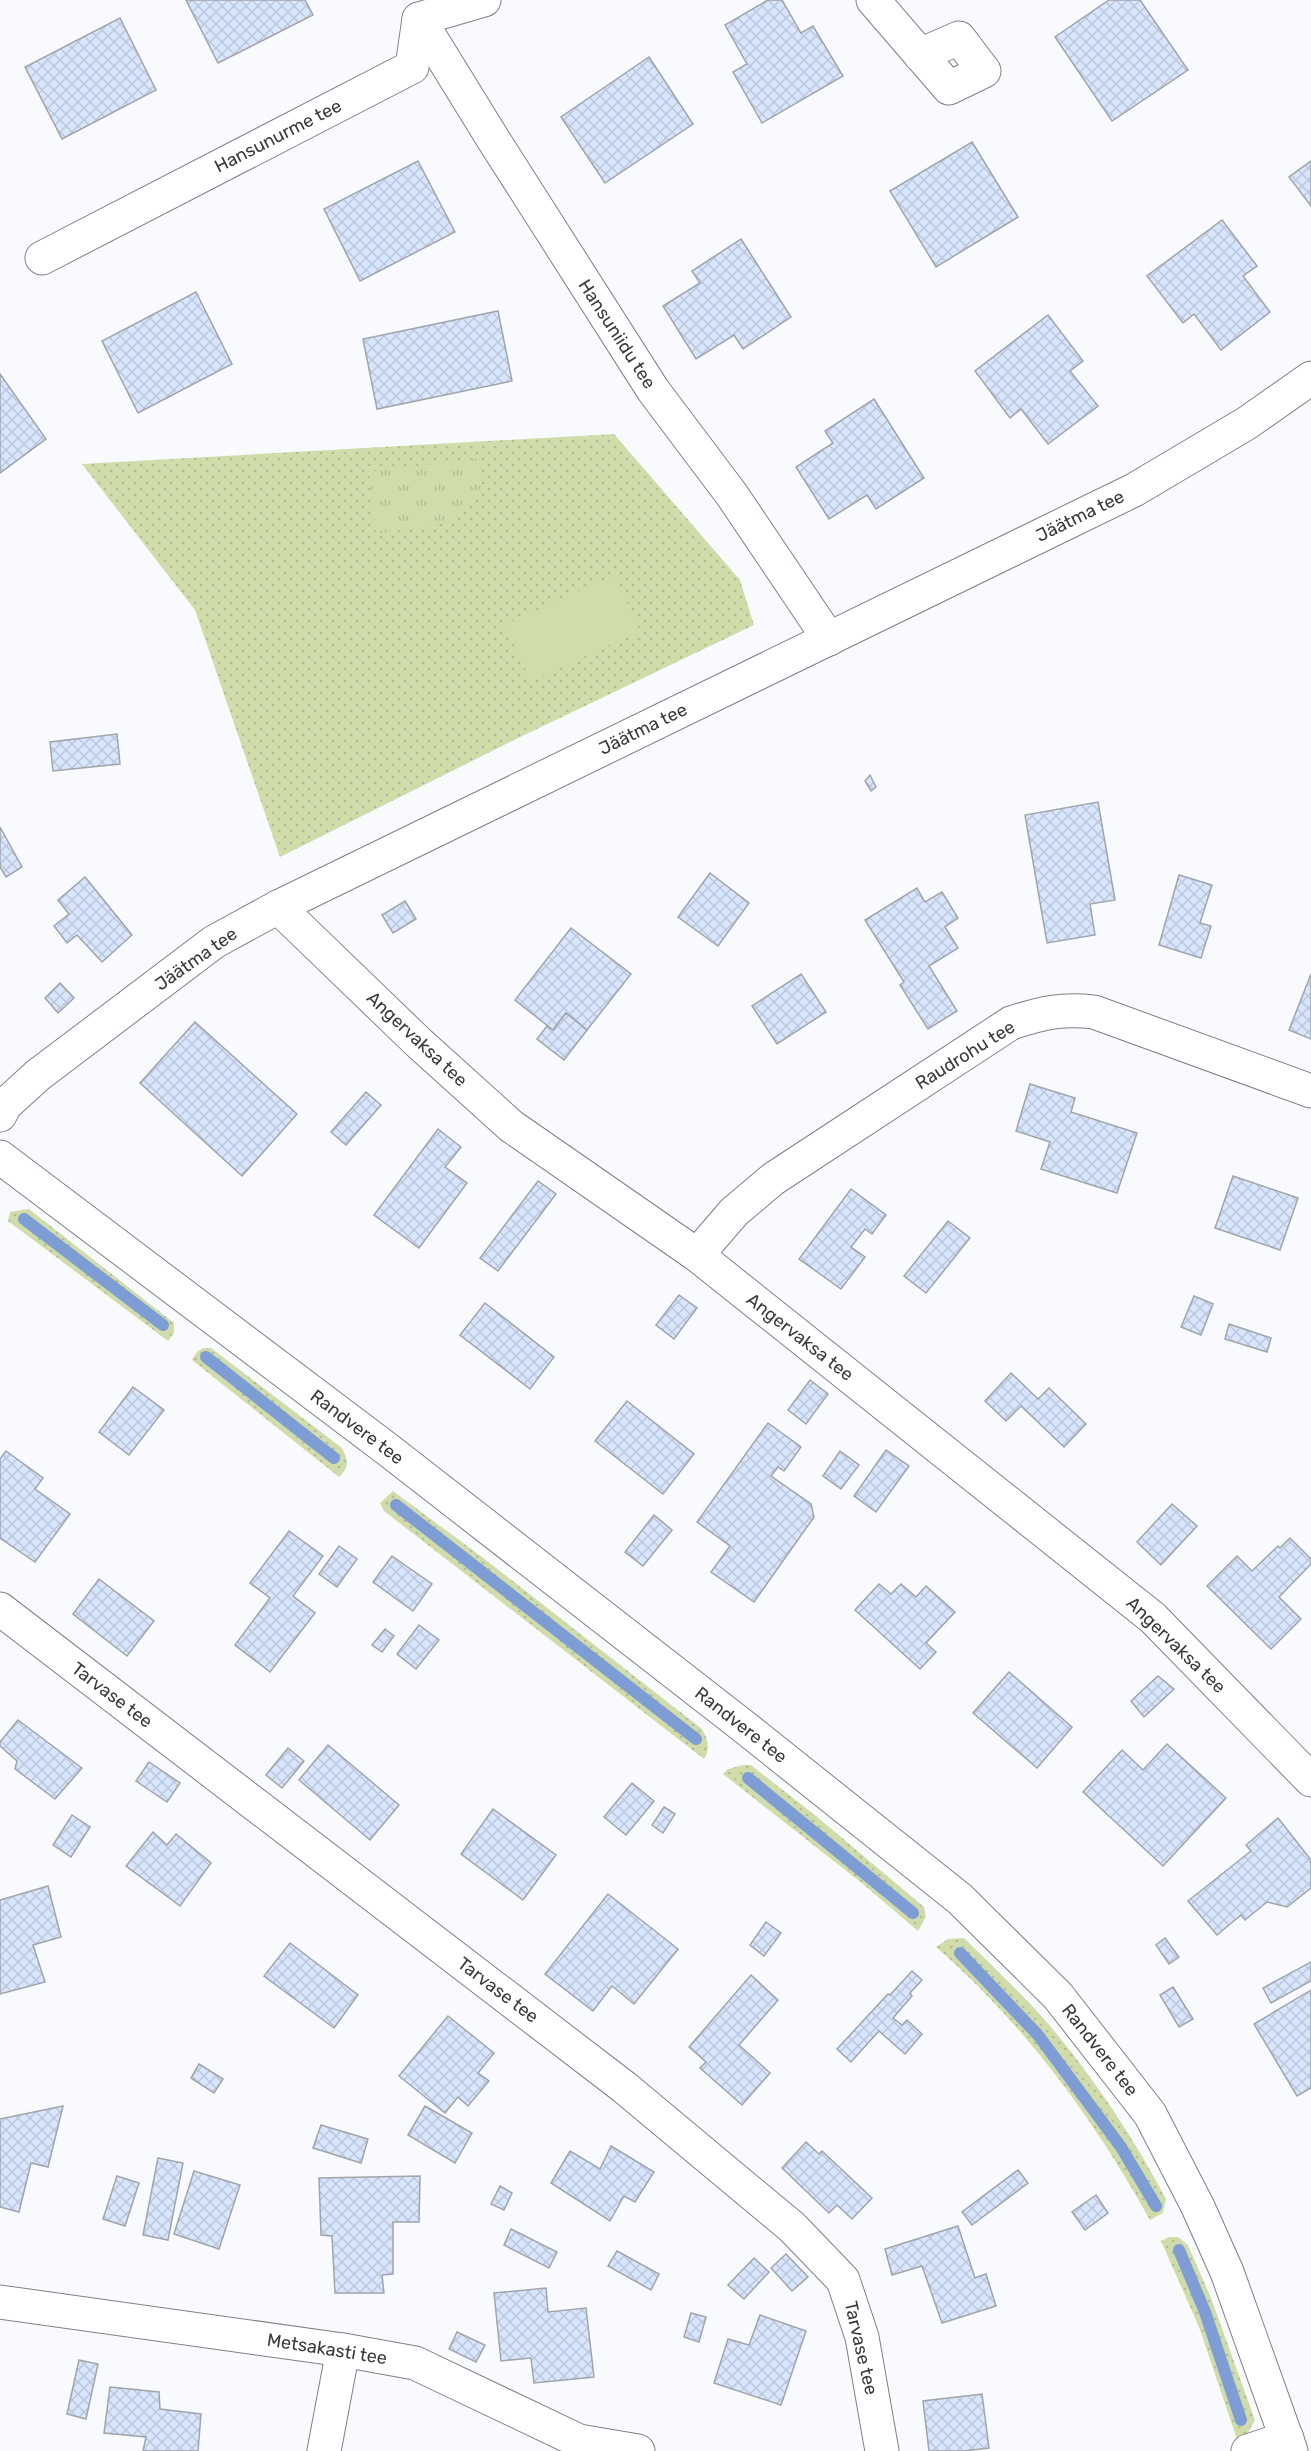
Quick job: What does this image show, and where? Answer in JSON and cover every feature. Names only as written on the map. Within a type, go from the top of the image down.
[{"type":"street","points":[[419,19],[484,0]]},
{"type":"street","points":[[873,0],[920,55]]},
{"type":"street","name":"Hansunurme tee","points":[[42,258],[412,67],[419,19]]},
{"type":"street","name":"Hansuniidu tee","points":[[419,19],[653,390],[732,495],[829,639]]},
{"type":"street","name":"Jäätma tee","points":[[0,1115],[6,1105],[38,1075],[214,942],[278,907],[1134,490],[1247,423],[1311,378]]},
{"type":"street","name":"Angervaksa tee","points":[[278,907],[418,1042],[511,1126],[697,1255],[1153,1618],[1311,1780]]},
{"type":"street","name":"Raudrohu tee","points":[[697,1255],[734,1212],[773,1179],[1011,1023],[1048,1011],[1095,1012],[1311,1091]]},
{"type":"street","name":"Randvere tee","points":[[0,1157],[387,1449],[743,1726],[960,1899],[1050,1988],[1150,2114],[1198,2207],[1227,2272],[1289,2444]]},
{"type":"street","name":"Tarvase tee","points":[[0,1609],[624,2086],[792,2227],[843,2280],[862,2337],[882,2451]]},
{"type":"street","name":"Metsakasti tee","points":[[0,2302],[343,2350],[415,2363],[579,2441],[638,2451]]},
{"type":"street","points":[[324,2451],[343,2350]]},
{"type":"street","points":[[1248,2451],[1289,2444]]},
{"type":"green space","points":[[614,434],[740,580],[754,625],[512,741],[280,857],[195,610],[82,464]]},
{"type":"green space","points":[[478,458],[482,486],[452,522],[376,534],[369,472]]},
{"type":"green space","points":[[614,575],[640,631],[531,681],[505,625]]},
{"type":"green space","points":[[29,1209],[174,1323],[174,1333],[168,1341],[8,1221],[10,1212]]},
{"type":"green space","points":[[203,1348],[211,1348],[342,1448],[347,1463],[343,1473],[339,1477],[192,1360]]},
{"type":"green space","points":[[393,1491],[482,1557],[702,1729],[708,1744],[704,1759],[384,1511],[380,1503]]},
{"type":"green space","points":[[751,1765],[816,1816],[924,1907],[926,1917],[918,1931],[863,1884],[723,1774],[728,1769]]},
{"type":"green space","points":[[964,1938],[1045,2020],[1095,2084],[1125,2129],[1166,2199],[1163,2213],[1150,2220],[1105,2145],[1055,2074],[999,2008],[936,1947],[948,1939]]},
{"type":"green space","points":[[1169,2237],[1178,2237],[1188,2245],[1211,2298],[1255,2420],[1245,2438],[1238,2442],[1199,2327],[1161,2241]]},
{"type":"building","points":[[186,0],[305,0],[313,15],[218,63]]},
{"type":"building","points":[[768,0],[782,0],[801,33],[813,26],[843,76],[762,123],[733,72],[747,64],[725,25]]},
{"type":"building","points":[[1109,0],[1140,0],[1188,70],[1112,121],[1055,37]]},
{"type":"building","points":[[120,18],[156,90],[62,139],[25,67]]},
{"type":"building","points":[[649,57],[693,124],[605,183],[561,117]]},
{"type":"building","points":[[972,142],[1018,217],[936,267],[890,191]]},
{"type":"building","points":[[418,161],[455,232],[360,281],[324,209]]},
{"type":"building","points":[[1311,161],[1311,206],[1289,177]]},
{"type":"building","points":[[1222,220],[1257,266],[1243,276],[1270,312],[1221,350],[1194,314],[1183,323],[1147,276]]},
{"type":"building","points":[[741,239],[791,317],[743,349],[734,335],[696,359],[663,306],[700,283],[692,271]]},
{"type":"building","points":[[196,292],[232,364],[138,413],[102,341]]},
{"type":"building","points":[[498,311],[512,381],[377,409],[363,339]]},
{"type":"building","points":[[1048,315],[1083,361],[1070,371],[1098,406],[1048,444],[1021,409],[1010,418],[975,371]]},
{"type":"building","points":[[0,374],[46,439],[0,473]]},
{"type":"building","points":[[874,399],[924,478],[876,509],[867,495],[829,519],[796,467],[833,443],[825,431]]},
{"type":"building","points":[[117,734],[120,764],[53,771],[50,742]]},
{"type":"building","points":[[870,775],[876,787],[871,791],[865,781]]},
{"type":"building","points":[[1098,802],[1115,900],[1090,904],[1095,935],[1047,943],[1025,815]]},
{"type":"building","points":[[0,827],[22,867],[6,877],[0,867]]},
{"type":"building","points":[[710,873],[749,903],[718,946],[678,917]]},
{"type":"building","points":[[1179,875],[1212,885],[1200,923],[1211,926],[1201,958],[1159,945]]},
{"type":"building","points":[[85,877],[132,935],[102,962],[77,935],[67,943],[54,926],[69,914],[58,900]]},
{"type":"building","points":[[917,888],[925,902],[942,892],[958,918],[945,927],[958,948],[929,966],[957,1011],[928,1029],[900,985],[904,982],[865,920]]},
{"type":"building","points":[[405,901],[416,919],[393,933],[382,915]]},
{"type":"building","points":[[571,928],[631,974],[587,1030],[566,1013],[553,1030],[515,1000]]},
{"type":"building","points":[[801,974],[826,1012],[777,1044],[752,1006]]},
{"type":"building","points":[[1311,974],[1311,1039],[1289,1030]]},
{"type":"building","points":[[60,983],[74,998],[58,1013],[45,998]]},
{"type":"building","points":[[566,1013],[587,1030],[564,1060],[537,1039],[547,1026],[553,1030]]},
{"type":"building","points":[[195,1022],[297,1114],[242,1176],[140,1083]]},
{"type":"building","points":[[1030,1084],[1075,1098],[1071,1112],[1137,1133],[1117,1193],[1041,1169],[1050,1142],[1016,1131]]},
{"type":"building","points":[[366,1092],[381,1105],[346,1145],[331,1132]]},
{"type":"building","points":[[438,1129],[461,1147],[445,1167],[467,1183],[419,1248],[374,1215]]},
{"type":"building","points":[[1233,1176],[1298,1198],[1280,1250],[1215,1228]]},
{"type":"building","points":[[538,1181],[556,1194],[498,1271],[480,1258]]},
{"type":"building","points":[[851,1189],[886,1215],[872,1234],[865,1229],[851,1247],[865,1257],[841,1289],[799,1259]]},
{"type":"building","points":[[948,1221],[970,1238],[926,1293],[904,1276]]},
{"type":"building","points":[[679,1295],[697,1308],[674,1339],[656,1325]]},
{"type":"building","points":[[1194,1296],[1213,1304],[1201,1335],[1181,1327]]},
{"type":"building","points":[[485,1303],[554,1357],[530,1389],[460,1335]]},
{"type":"building","points":[[1229,1324],[1271,1338],[1267,1352],[1225,1339]]},
{"type":"building","points":[[1011,1373],[1038,1399],[1049,1388],[1086,1424],[1064,1447],[1021,1406],[1006,1421],[985,1401]]},
{"type":"building","points":[[810,1380],[828,1394],[806,1424],[788,1410]]},
{"type":"building","points":[[133,1387],[164,1410],[129,1455],[99,1432]]},
{"type":"building","points":[[627,1401],[694,1454],[663,1494],[595,1441]]},
{"type":"building","points":[[768,1423],[801,1447],[784,1471],[778,1467],[771,1476],[811,1504],[814,1517],[754,1602],[711,1572],[730,1546],[697,1522]]},
{"type":"building","points":[[886,1450],[909,1466],[876,1512],[854,1496]]},
{"type":"building","points":[[6,1451],[43,1478],[35,1489],[70,1514],[35,1562],[0,1538],[0,1459]]},
{"type":"building","points":[[840,1451],[859,1465],[841,1489],[823,1476]]},
{"type":"building","points":[[1172,1504],[1197,1526],[1161,1565],[1137,1542]]},
{"type":"building","points":[[654,1515],[672,1530],[643,1566],[625,1552]]},
{"type":"building","points":[[289,1531],[323,1556],[293,1596],[315,1613],[270,1672],[235,1645],[270,1598],[250,1583]]},
{"type":"building","points":[[1290,1538],[1311,1559],[1311,1564],[1279,1597],[1301,1619],[1271,1649],[1207,1586],[1237,1556],[1252,1571],[1278,1546],[1280,1548]]},
{"type":"building","points":[[339,1546],[357,1559],[337,1587],[319,1574]]},
{"type":"building","points":[[392,1556],[432,1584],[413,1611],[373,1582]]},
{"type":"building","points":[[99,1579],[154,1621],[127,1656],[73,1614]]},
{"type":"building","points":[[879,1584],[891,1594],[901,1584],[916,1597],[926,1586],[955,1612],[926,1643],[936,1652],[920,1669],[855,1610]]},
{"type":"building","points":[[419,1625],[439,1640],[416,1669],[397,1654]]},
{"type":"building","points":[[385,1629],[394,1636],[382,1652],[372,1645]]},
{"type":"building","points":[[1009,1672],[1072,1727],[1037,1768],[973,1713]]},
{"type":"building","points":[[1158,1676],[1174,1689],[1144,1717],[1131,1701]]},
{"type":"building","points":[[18,1720],[82,1768],[55,1799],[15,1769],[17,1761],[0,1746],[0,1742]]},
{"type":"building","points":[[1167,1744],[1226,1798],[1163,1866],[1083,1792],[1122,1750],[1143,1770]]},
{"type":"building","points":[[328,1745],[399,1805],[370,1840],[299,1780]]},
{"type":"building","points":[[288,1748],[304,1761],[282,1788],[266,1775]]},
{"type":"building","points":[[149,1762],[180,1783],[167,1802],[136,1781]]},
{"type":"building","points":[[632,1783],[654,1801],[626,1835],[604,1817]]},
{"type":"building","points":[[664,1807],[675,1814],[663,1833],[652,1825]]},
{"type":"building","points":[[493,1809],[556,1855],[523,1900],[461,1854]]},
{"type":"building","points":[[72,1815],[90,1827],[71,1857],[53,1845]]},
{"type":"building","points":[[1278,1818],[1311,1860],[1311,1888],[1287,1907],[1267,1902],[1245,1920],[1241,1915],[1217,1935],[1188,1901],[1251,1851],[1246,1845]]},
{"type":"building","points":[[153,1832],[167,1845],[176,1834],[211,1863],[180,1906],[126,1866]]},
{"type":"building","points":[[48,1886],[61,1937],[33,1945],[45,1982],[0,1994],[0,1900]]},
{"type":"building","points":[[608,1894],[678,1949],[634,2004],[612,1986],[593,2011],[545,1974]]},
{"type":"building","points":[[766,1922],[781,1933],[764,1956],[750,1945]]},
{"type":"building","points":[[1165,1938],[1179,1957],[1169,1964],[1156,1945]]},
{"type":"building","points":[[290,1943],[358,1995],[334,2028],[264,1976]]},
{"type":"building","points":[[1311,1962],[1311,1981],[1271,2003],[1263,1988]]},
{"type":"building","points":[[912,1971],[922,1980],[893,2018],[902,2025],[907,2020],[922,2034],[905,2054],[879,2031],[851,2062],[837,2049]]},
{"type":"building","points":[[751,1975],[778,2000],[739,2045],[770,2073],[742,2105],[700,2068],[706,2062],[689,2047]]},
{"type":"building","points":[[1173,1987],[1193,2019],[1179,2027],[1160,1995]]},
{"type":"building","points":[[1311,1990],[1311,2088],[1297,2096],[1254,2024]]},
{"type":"building","points":[[448,2016],[494,2053],[478,2073],[489,2081],[468,2106],[458,2097],[445,2113],[399,2076]]},
{"type":"building","points":[[199,2064],[223,2079],[214,2093],[191,2078]]},
{"type":"building","points":[[63,2106],[48,2167],[31,2163],[19,2212],[0,2207],[0,2119]]},
{"type":"building","points":[[425,2106],[472,2133],[455,2163],[408,2135]]},
{"type":"building","points":[[321,2125],[368,2139],[361,2163],[313,2148]]},
{"type":"building","points":[[806,2142],[819,2154],[822,2151],[872,2198],[852,2219],[837,2205],[829,2213],[782,2168]]},
{"type":"building","points":[[611,2146],[654,2172],[635,2202],[624,2196],[610,2221],[551,2183],[570,2151],[600,2169]]},
{"type":"building","points":[[158,2158],[183,2163],[168,2240],[143,2235]]},
{"type":"building","points":[[1018,2170],[1028,2183],[972,2225],[962,2212]]},
{"type":"building","points":[[194,2171],[240,2185],[219,2249],[174,2234]]},
{"type":"building","points":[[117,2176],[139,2183],[125,2226],[103,2219]]},
{"type":"building","points":[[420,2176],[419,2222],[393,2222],[393,2274],[382,2275],[384,2293],[335,2293],[332,2236],[321,2235],[319,2178]]},
{"type":"building","points":[[500,2186],[512,2193],[504,2210],[491,2204]]},
{"type":"building","points":[[1096,2195],[1108,2213],[1085,2230],[1072,2212]]},
{"type":"building","points":[[958,2226],[975,2278],[986,2274],[996,2306],[942,2323],[922,2266],[892,2275],[885,2249]]},
{"type":"building","points":[[511,2229],[557,2252],[549,2268],[504,2245]]},
{"type":"building","points":[[617,2251],[659,2274],[651,2290],[608,2266]]},
{"type":"building","points":[[786,2254],[808,2277],[792,2291],[771,2268]]},
{"type":"building","points":[[754,2258],[769,2272],[744,2299],[728,2285]]},
{"type":"building","points":[[546,2288],[548,2312],[586,2308],[594,2377],[534,2383],[531,2358],[501,2361],[494,2293]]},
{"type":"building","points":[[691,2313],[706,2317],[699,2342],[684,2337]]},
{"type":"building","points":[[760,2315],[806,2331],[781,2405],[714,2383],[728,2339],[749,2345]]},
{"type":"building","points":[[457,2332],[485,2345],[476,2362],[449,2349]]},
{"type":"building","points":[[79,2360],[98,2364],[86,2419],[67,2414]]},
{"type":"building","points":[[110,2387],[159,2392],[160,2409],[201,2414],[198,2451],[143,2451],[146,2437],[104,2433]]},
{"type":"building","points":[[982,2394],[989,2448],[929,2451],[923,2401]]},
{"type":"waterway","points":[[24,1219],[163,1325]]},
{"type":"waterway","points":[[206,1357],[334,1458]]},
{"type":"waterway","points":[[396,1505],[696,1739]]},
{"type":"waterway","points":[[748,1778],[913,1913]]},
{"type":"waterway","points":[[960,1953],[1038,2035],[1121,2147],[1156,2206]]},
{"type":"waterway","points":[[1179,2250],[1205,2312],[1241,2420]]}]
